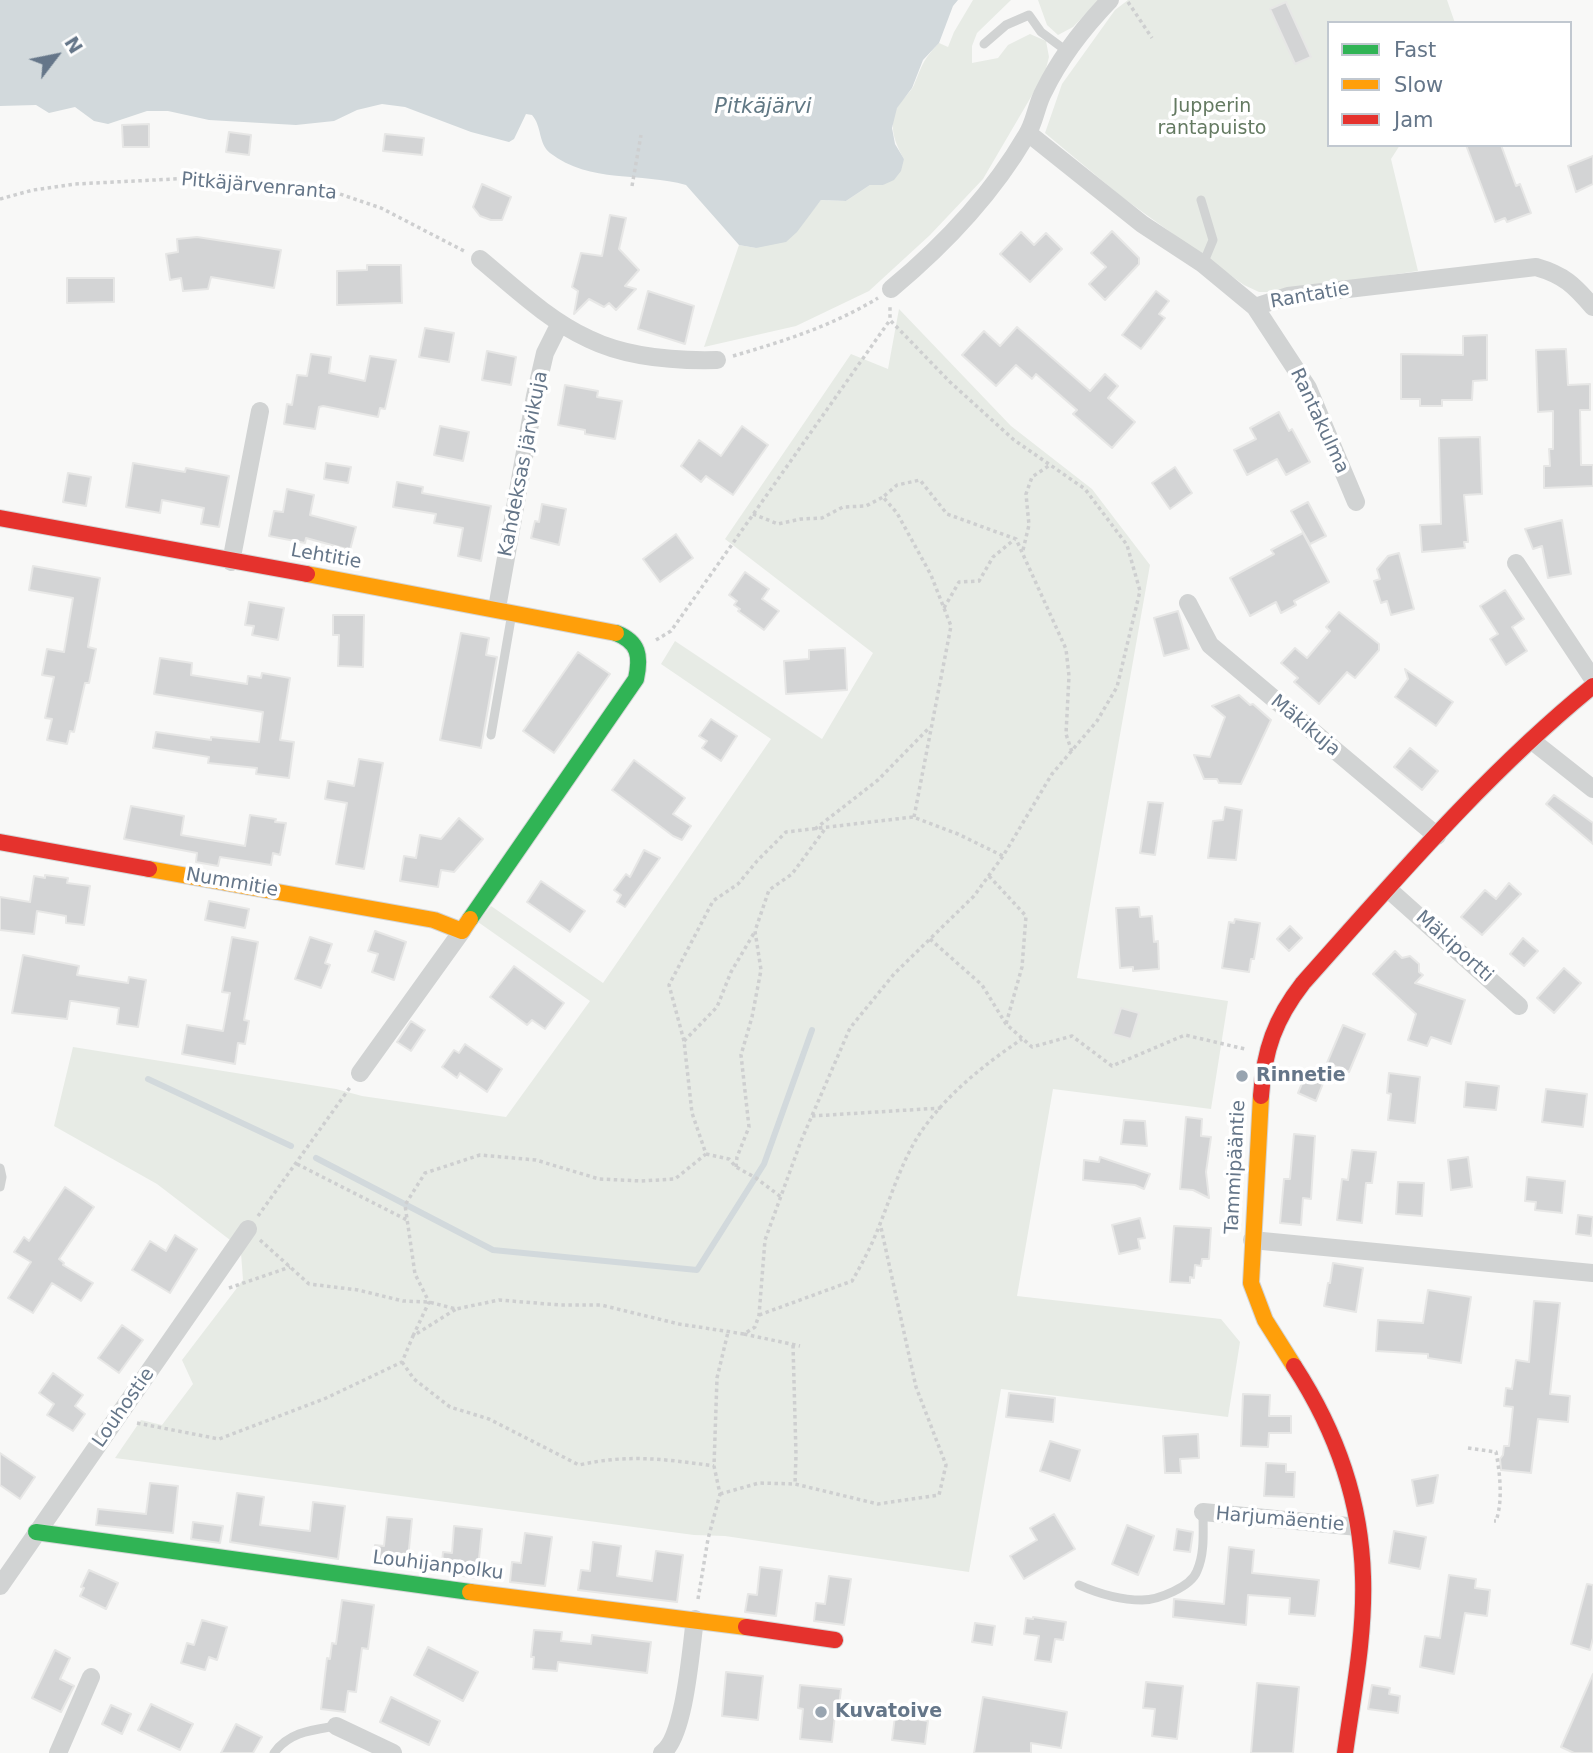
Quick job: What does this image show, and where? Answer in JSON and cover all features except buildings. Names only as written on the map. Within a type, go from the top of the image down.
[{"type":"street","points":[[891,289],[948,239],[1000,174],[1028,134],[1044,90],[1068,52],[1110,0]]},
{"type":"street","name":"Rantatie","points":[[1028,134],[1142,224],[1203,264],[1255,307],[1288,296],[1536,267],[1557,274],[1576,287],[1593,307]]},
{"type":"street","points":[[480,259],[560,323],[591,340],[632,352],[684,360],[717,360]]},
{"type":"street","name":"Rantakulma","points":[[1255,307],[1308,388],[1356,502]]},
{"type":"street","name":"Kahdeksas järvikuja","points":[[505,610],[540,374],[545,353],[560,323]]},
{"type":"street","points":[[231,562],[260,411]]},
{"type":"street","name":"Lehtitie","points":[[0,518],[611,631],[629,637],[639,650]]},
{"type":"street","points":[[1516,563],[1593,679]]},
{"type":"street","name":"Mäkikuja","points":[[1188,603],[1210,645],[1437,836]]},
{"type":"street","points":[[360,1073],[636,679],[640,663],[639,650]]},
{"type":"street","name":"Tammipääntie","points":[[1345,1753],[1363,1578],[1358,1527],[1349,1482],[1321,1411],[1277,1343],[1258,1308],[1251,1283],[1262,1083],[1267,1047],[1284,1007],[1303,982],[1437,836],[1531,740],[1593,686]]},
{"type":"street","points":[[1531,740],[1593,789]]},
{"type":"street","name":"Nummitie","points":[[0,842],[434,920],[462,931]]},
{"type":"street","name":"Mäkiportti","points":[[1388,889],[1519,1006]]},
{"type":"street","name":"Louhostie","points":[[0,1586],[248,1229]]},
{"type":"street","points":[[1252,1240],[1593,1273]]},
{"type":"street","name":"Harjumäentie","points":[[1203,1512],[1358,1527]]},
{"type":"street","name":"Louhijanpolku","points":[[36,1532],[412,1585],[695,1619],[835,1640]]},
{"type":"street","points":[[662,1753],[667,1750],[676,1735],[695,1619]]},
{"type":"street","points":[[58,1753],[91,1677]]},
{"type":"street","points":[[336,1726],[393,1753]]},
{"type":"lane","points":[[984,44],[1006,25],[1030,15],[1041,32],[1068,52]]},
{"type":"lane","points":[[1201,200],[1213,240],[1203,264]]},
{"type":"lane","points":[[491,735],[505,610]]},
{"type":"lane","points":[[0,1168],[0,1188]]},
{"type":"lane","points":[[1079,1585],[1096,1593],[1143,1600],[1185,1587],[1197,1573],[1203,1547],[1203,1512]]},
{"type":"lane","points":[[274,1753],[281,1744],[302,1731],[336,1726]]},
{"type":"path","points":[[1127,0],[1152,37]]},
{"type":"path","points":[[632,186],[641,135]]},
{"type":"path","name":"Pitkäjärvenranta","points":[[0,199],[33,190],[75,184],[194,178],[331,191],[381,208],[480,259]]},
{"type":"path","points":[[639,650],[671,631],[890,320],[891,289]]},
{"type":"path","points":[[717,360],[794,339],[857,310],[891,289]]},
{"type":"path","points":[[744,1334],[755,1327],[759,1315],[765,1240],[812,1116],[850,1027],[894,974],[974,896],[1003,856],[1052,774],[1097,721],[1117,687],[1140,591],[1127,545],[1085,489],[1014,440],[968,399],[890,320]]},
{"type":"path","points":[[1023,552],[1029,525],[1026,494],[1032,477],[1050,465]]},
{"type":"path","points":[[753,514],[778,524],[822,518],[843,507],[866,506],[897,485],[920,480],[947,514],[1016,539],[1066,649],[1069,676],[1066,734],[1072,752]]},
{"type":"path","points":[[883,496],[897,513],[926,565],[951,626],[914,817]]},
{"type":"path","points":[[944,608],[959,582],[979,581],[993,557],[1016,539]]},
{"type":"path","points":[[814,830],[878,780],[931,726]]},
{"type":"path","points":[[706,1154],[692,1113],[684,1041],[669,985],[713,901],[738,884],[786,832],[914,817],[1003,856]]},
{"type":"path","points":[[684,1041],[717,1007],[731,972],[755,931],[769,890],[792,874],[825,829]]},
{"type":"path","points":[[989,876],[1026,916],[1023,967],[1006,1024]]},
{"type":"path","points":[[736,1167],[737,1157],[749,1127],[741,1055],[761,970],[755,931]]},
{"type":"path","points":[[930,939],[982,985],[1006,1024],[1032,1047],[1072,1036],[1112,1066],[1185,1035],[1245,1049]]},
{"type":"path","points":[[759,1315],[852,1281],[872,1244],[897,1178],[915,1141],[942,1108],[984,1065],[1023,1039]]},
{"type":"path","points":[[360,1073],[298,1164],[248,1229],[309,1284],[456,1308],[499,1300],[601,1305],[679,1324],[800,1346]]},
{"type":"path","points":[[812,1116],[942,1108]]},
{"type":"path","points":[[706,1154],[729,1159],[736,1167],[781,1197]]},
{"type":"path","points":[[429,1302],[415,1274],[405,1205],[425,1173],[480,1155],[536,1160],[599,1179],[675,1179],[706,1154]]},
{"type":"path","points":[[298,1164],[407,1220]]},
{"type":"path","points":[[720,1494],[759,1483],[795,1484],[878,1504],[939,1495],[946,1465],[916,1387],[880,1223]]},
{"type":"path","points":[[204,1293],[243,1285],[290,1267]]},
{"type":"path","points":[[116,1418],[219,1439],[324,1399],[402,1362],[429,1302]]},
{"type":"path","points":[[414,1336],[456,1308]]},
{"type":"path","points":[[695,1619],[708,1539],[720,1494],[714,1466],[717,1378],[728,1332]]},
{"type":"path","points":[[793,1345],[795,1484]]},
{"type":"path","points":[[402,1362],[414,1379],[450,1407],[489,1419],[579,1465],[610,1458],[662,1458],[714,1466]]},
{"type":"path","points":[[1468,1448],[1496,1452],[1500,1496],[1498,1517],[1494,1521]]},
{"type":"green space","points":[[973,0],[1011,0],[977,33],[972,46],[972,63],[998,58],[1008,45],[1030,34],[1046,41],[1049,57],[1045,73],[983,179],[930,235],[869,291],[796,326],[704,347],[739,245],[756,248],[811,212],[821,200],[846,201],[870,185],[883,185],[904,159],[894,134],[893,121],[897,107],[912,88],[923,63],[933,49],[939,43],[948,47]]},
{"type":"green space","points":[[1038,0],[1099,0],[1073,27],[1058,35],[1047,25]]},
{"type":"green space","name":"Jupperin rantapuisto","points":[[1128,0],[1447,0],[1454,21],[1327,21],[1327,147],[1399,147],[1391,159],[1418,271],[1259,292],[1244,285],[1123,198],[1045,133],[1062,84],[1115,10]]},
{"type":"green space","points":[[899,309],[1011,426],[1092,489],[1150,565],[1077,978],[1228,1001],[1211,1109],[1053,1089],[1017,1296],[1221,1319],[1240,1342],[1228,1417],[1001,1389],[969,1572],[725,1536],[694,1535],[115,1458],[141,1420],[162,1425],[193,1384],[182,1360],[243,1280],[241,1253],[234,1243],[157,1184],[54,1126],[73,1047],[336,1089],[362,1096],[506,1117],[590,1001],[478,922],[491,906],[603,983],[771,739],[661,664],[675,641],[822,739],[873,653],[725,539],[851,354],[888,369]]},
{"type":"water","name":"Pitkäjärvi","points":[[0,0],[958,0],[953,6],[939,43],[923,60],[912,88],[897,108],[892,128],[895,144],[904,159],[901,171],[894,180],[883,185],[870,185],[846,201],[821,200],[786,242],[756,248],[739,245],[686,185],[599,173],[565,163],[546,149],[532,115],[526,114],[514,139],[509,142],[471,132],[405,107],[382,104],[357,110],[334,121],[296,125],[209,120],[168,111],[147,111],[108,124],[94,121],[75,107],[49,113],[36,105],[0,106]]},
{"type":"waterway","points":[[316,1158],[493,1250],[697,1270],[764,1164],[812,1030]]},
{"type":"waterway","points":[[148,1079],[291,1146]]},
{"type":"traffic: fast","points":[[470,919],[636,679],[638,657],[634,645],[616,633]]},
{"type":"traffic: fast","points":[[36,1532],[470,1592]]},
{"type":"traffic: slow","points":[[307,574],[616,633]]},
{"type":"traffic: slow","points":[[149,869],[434,920],[462,931],[470,919]]},
{"type":"traffic: slow","points":[[1261,1096],[1251,1283],[1265,1320],[1294,1366]]},
{"type":"traffic: slow","points":[[470,1592],[746,1627]]},
{"type":"traffic: jam","points":[[0,518],[307,574]]},
{"type":"traffic: jam","points":[[1261,1096],[1268,1050],[1278,1022],[1303,983],[1478,791],[1593,686]]},
{"type":"traffic: jam","points":[[0,842],[149,869]]},
{"type":"traffic: jam","points":[[1294,1366],[1322,1415],[1343,1467],[1351,1493],[1361,1549],[1362,1621],[1345,1753]]},
{"type":"traffic: jam","points":[[746,1627],[835,1640]]},
{"type":"place","name":"Rinnetie","points":[[1242,1076]]},
{"type":"place","name":"Kuvatoive","points":[[821,1712]]}]
